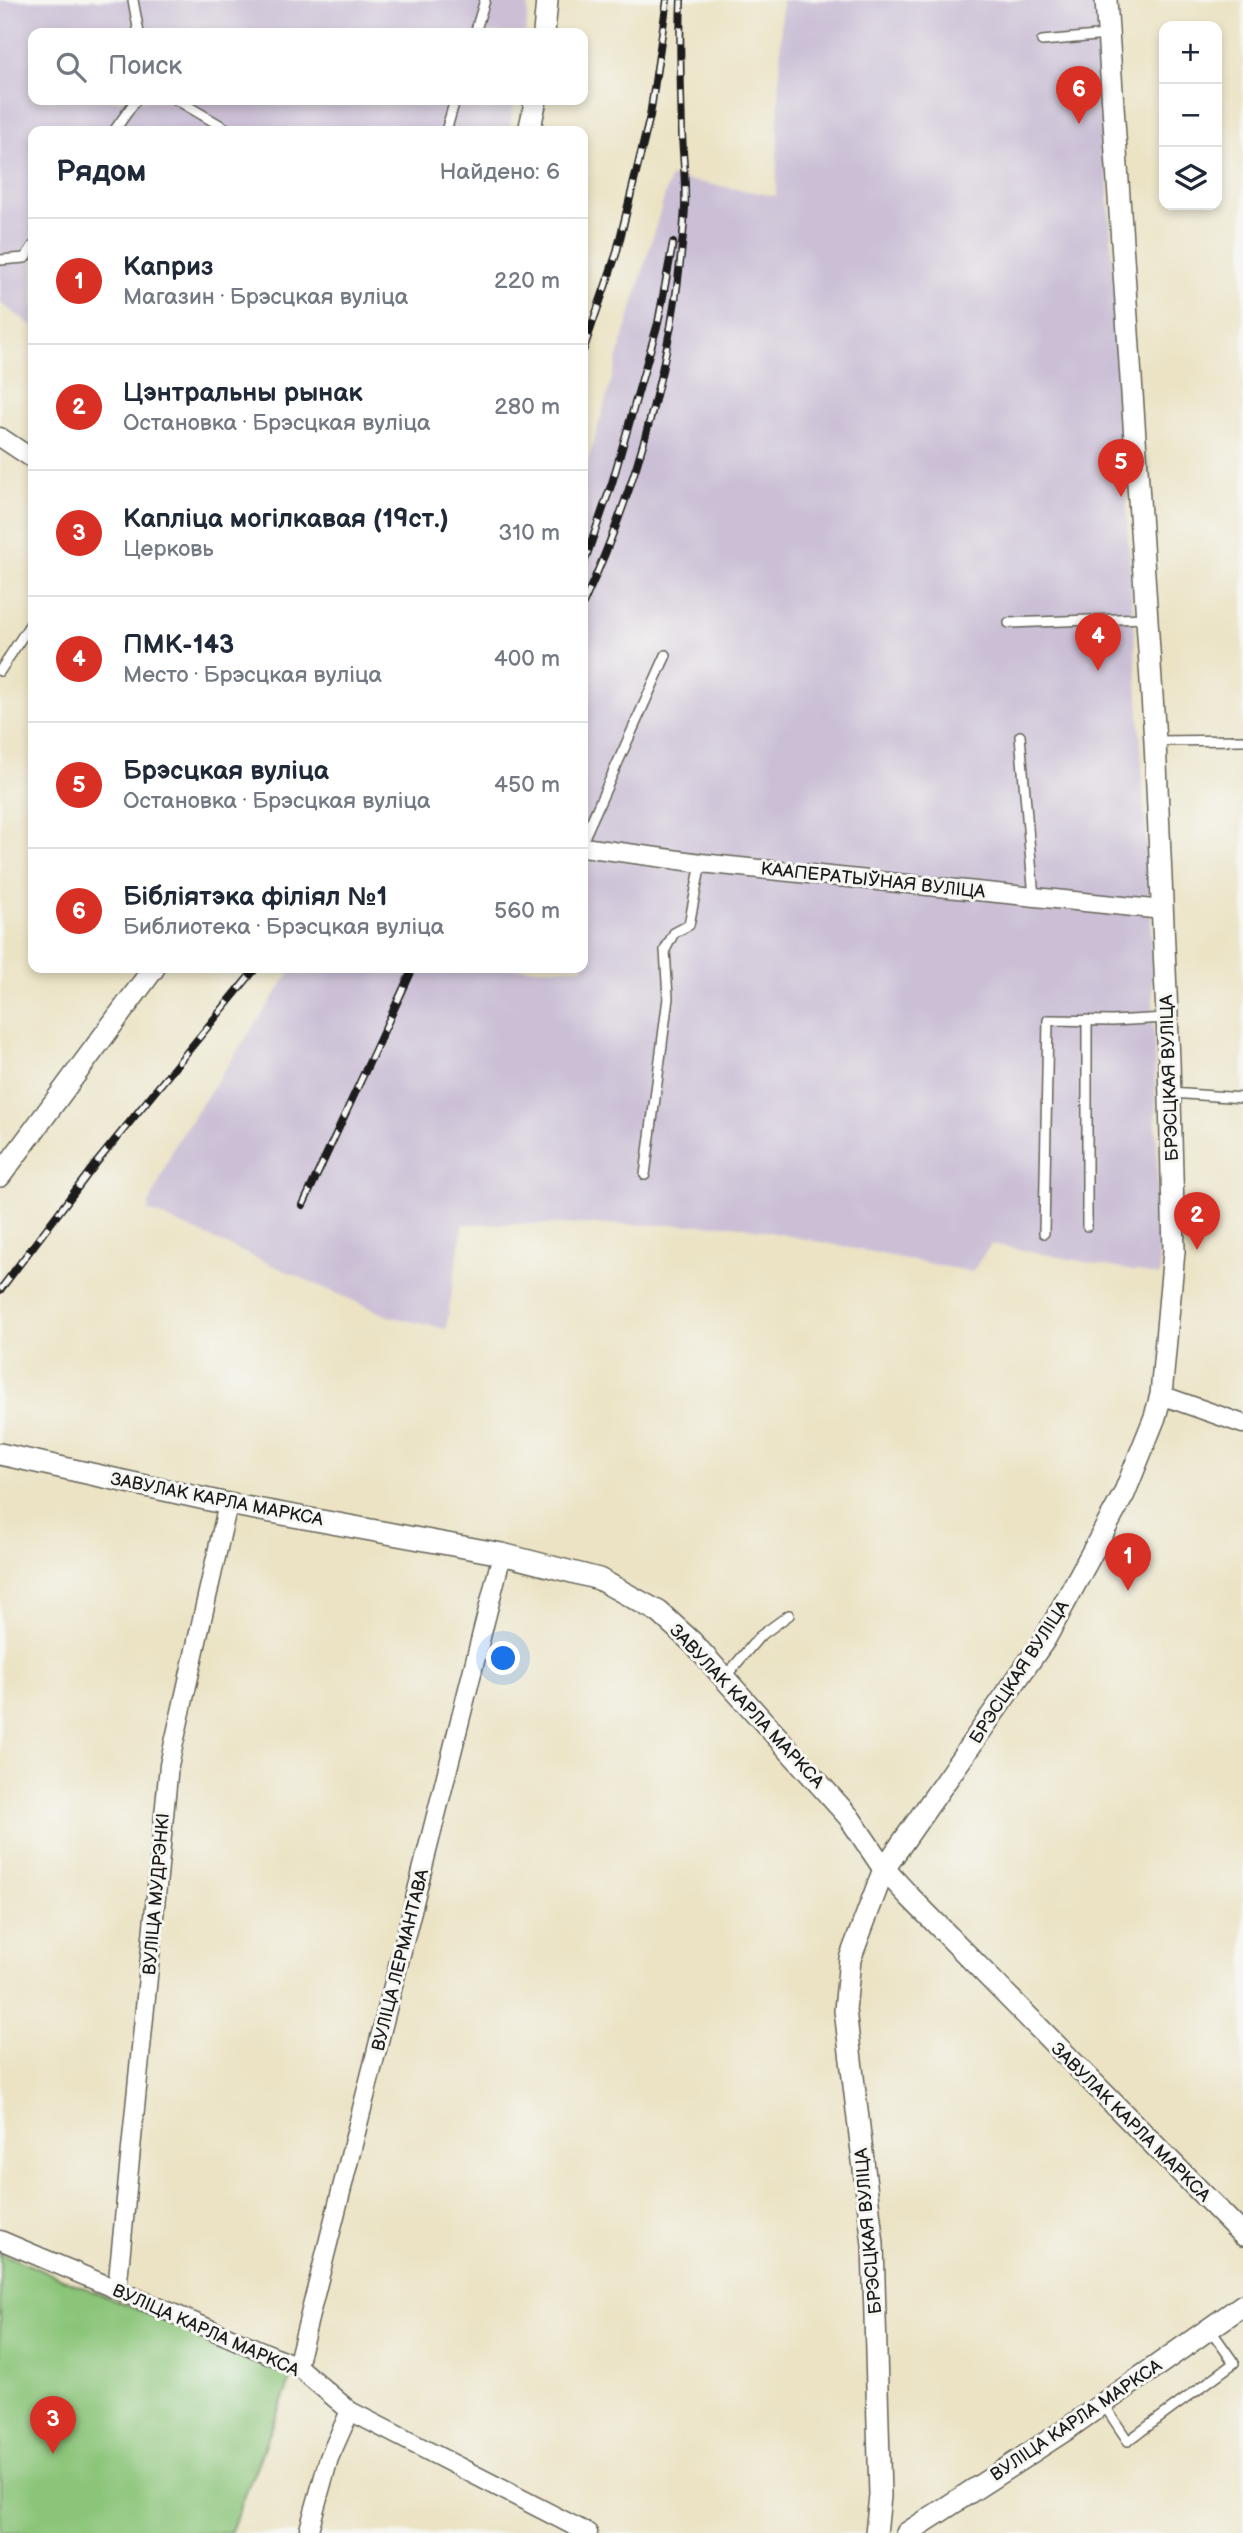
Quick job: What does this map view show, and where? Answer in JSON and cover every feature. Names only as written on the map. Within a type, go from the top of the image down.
[{"type":"street","points":[[544,28],[547,0]]},
{"type":"street","name":"БРЭСЦКАЯ ВУЛІЦА","points":[[876,2533],[880,2496],[873,2244],[845,2010],[850,1959],[884,1869],[1045,1639],[1124,1494],[1161,1395],[1174,1251],[1171,1093],[1155,741],[1106,0]]},
{"type":"street","points":[[530,126],[535,105]]},
{"type":"street","points":[[0,437],[28,456]]},
{"type":"street","name":"КААПЕРАТЫЎНАЯ ВУЛІЦА","points":[[588,848],[701,863],[1163,910]]},
{"type":"street","points":[[0,1175],[150,973]]},
{"type":"street","points":[[1161,1395],[1243,1424]]},
{"type":"street","name":"ЗАВУЛАК КАРЛА МАРКСА","points":[[0,1454],[228,1504],[502,1554],[599,1579],[659,1612],[692,1642],[849,1817],[884,1869],[1243,2235]]},
{"type":"street","name":"ВУЛІЦА МУДРЭНКІ","points":[[117,2290],[169,1765],[228,1504]]},
{"type":"street","name":"ВУЛІЦА ЛЕРМАНТАВА","points":[[297,2366],[502,1554]]},
{"type":"street","name":"ВУЛІЦА КАРЛА МАРКСА","points":[[0,2240],[297,2366],[350,2411],[588,2533]]},
{"type":"street","name":"ВУЛІЦА КАРЛА МАРКСА","points":[[907,2533],[1103,2403],[1243,2305]]},
{"type":"street","points":[[308,2533],[329,2458],[350,2411]]},
{"type":"lane","points":[[133,0],[138,28]]},
{"type":"lane","points":[[477,28],[485,0]]},
{"type":"lane","points":[[1042,40],[1109,35]]},
{"type":"lane","points":[[118,126],[132,105]]},
{"type":"lane","points":[[186,105],[221,126]]},
{"type":"lane","points":[[447,126],[454,105]]},
{"type":"lane","points":[[0,260],[25,258],[28,254]]},
{"type":"lane","points":[[1009,623],[1147,618]]},
{"type":"lane","points":[[0,671],[28,628]]},
{"type":"lane","points":[[588,829],[666,655]]},
{"type":"lane","points":[[1020,736],[1034,897]]},
{"type":"lane","points":[[1155,741],[1243,740]]},
{"type":"lane","points":[[645,1175],[668,998],[665,950],[674,933],[689,925],[701,863]]},
{"type":"lane","points":[[1044,1233],[1048,1020],[1167,1018]]},
{"type":"lane","points":[[1087,1020],[1087,1226]]},
{"type":"lane","points":[[1171,1093],[1243,1098]]},
{"type":"lane","points":[[724,1678],[759,1637],[789,1615]]},
{"type":"lane","points":[[1103,2403],[1128,2441],[1234,2363],[1209,2329]]},
{"type":"shaded area","points":[[0,0],[529,0],[526,28],[28,28],[28,105],[514,105],[510,126],[28,126],[28,323],[0,303]]},
{"type":"shaded area","points":[[782,0],[1097,0],[1151,918],[1160,1276],[991,1244],[972,1272],[734,1225],[463,1224],[446,1329],[388,1316],[147,1210],[175,1144],[290,973],[588,973],[588,462],[670,177],[776,196]]},
{"type":"green space","points":[[0,2253],[293,2374],[230,2533],[0,2533]]},
{"type":"railway","points":[[588,336],[616,255],[650,116],[667,0]]},
{"type":"railway","points":[[588,592],[622,509],[638,460],[664,360],[674,309],[685,208],[680,67],[681,0]]},
{"type":"railway","points":[[588,552],[612,483],[658,323],[673,243]]},
{"type":"railway","points":[[0,1290],[97,1162],[252,973]]},
{"type":"railway","points":[[303,1205],[411,973]]},
{"type":"place","name":"Бібліятэка філіял №1","points":[[1079,124]]},
{"type":"place","name":"Брэсцкая вуліца","points":[[1121,497]]},
{"type":"place","name":"ПМК-143","points":[[1098,671]]},
{"type":"place","name":"Цэнтральны рынак","points":[[1197,1250]]},
{"type":"place","name":"Каприз","points":[[1128,1591]]},
{"type":"place","name":"Капліца могілкавая (19ст.)","points":[[53,2454]]}]
